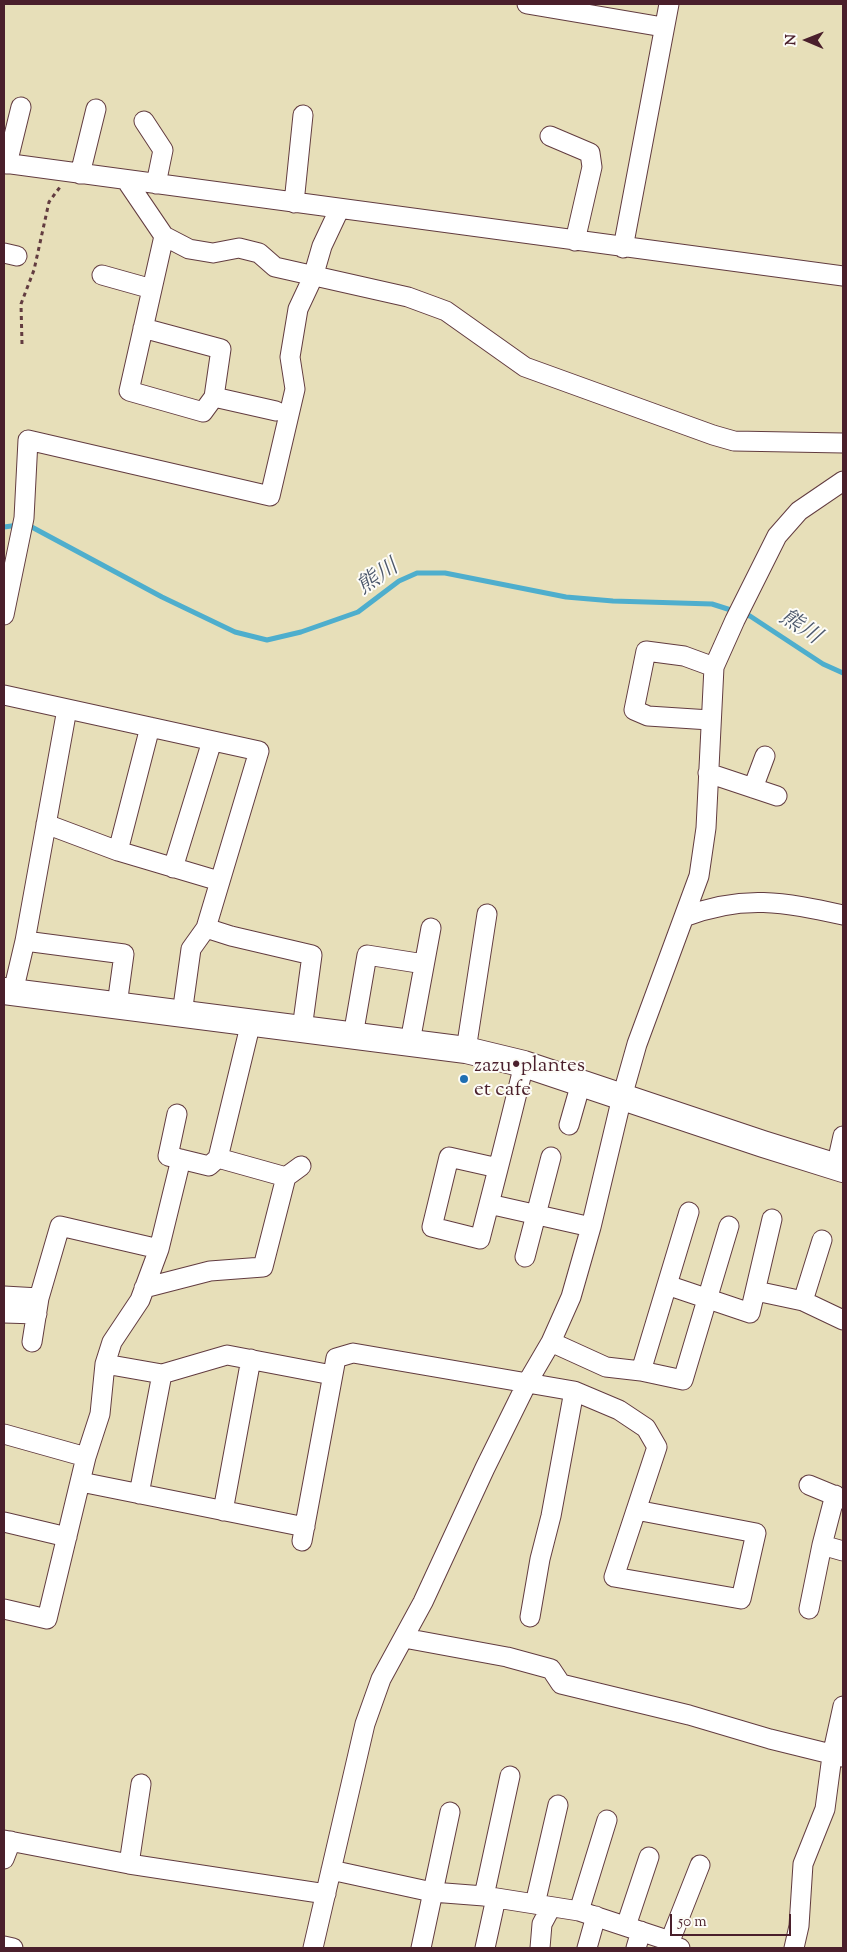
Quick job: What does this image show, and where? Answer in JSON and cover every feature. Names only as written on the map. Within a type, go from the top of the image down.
[{"type":"street","points":[[527,4],[663,27]]},
{"type":"street","points":[[623,248],[663,27],[669,4]]},
{"type":"street","points":[[21,107],[6,164],[843,276]]},
{"type":"street","points":[[75,173],[96,109]]},
{"type":"street","points":[[294,203],[303,115]]},
{"type":"street","points":[[144,121],[163,150],[156,184]]},
{"type":"street","points":[[550,136],[590,152],[592,167],[575,241]]},
{"type":"street","points":[[126,180],[164,236],[189,249],[213,253],[239,248],[259,253],[276,267],[313,277],[408,297],[446,311],[525,367],[713,435],[734,441],[843,443]]},
{"type":"street","points":[[4,615],[23,525],[28,440],[270,496],[295,389],[290,357],[298,309],[313,277],[322,246],[339,210]]},
{"type":"street","points":[[143,328],[221,349],[214,397],[203,412],[129,391],[143,328],[164,236]]},
{"type":"street","points":[[102,275],[152,289]]},
{"type":"street","points":[[214,397],[276,411]]},
{"type":"street","points":[[313,1948],[365,1724],[381,1679],[424,1602],[485,1468],[527,1383],[552,1342],[571,1297],[591,1227],[622,1097],[637,1044],[699,876],[706,828],[714,668],[777,536],[799,512],[843,481]]},
{"type":"street","points":[[710,720],[648,716],[634,710],[646,651],[684,656],[714,668]]},
{"type":"street","points":[[4,695],[259,751],[206,928],[191,949],[182,1014]]},
{"type":"street","points":[[67,709],[25,941],[8,991],[466,1050],[524,1064],[840,1168],[843,1136]]},
{"type":"street","points":[[118,851],[150,727]]},
{"type":"street","points":[[173,868],[212,741]]},
{"type":"street","points":[[753,788],[764,756]]},
{"type":"street","points":[[708,773],[777,796]]},
{"type":"street","points":[[46,824],[118,851],[219,881]]},
{"type":"street","points":[[684,917],[704,909],[738,902],[793,904],[843,915]]},
{"type":"street","points":[[466,1050],[487,914]]},
{"type":"street","points":[[206,928],[231,936],[312,955],[302,1029]]},
{"type":"street","points":[[410,1042],[431,928]]},
{"type":"street","points":[[25,941],[124,954],[117,1005]]},
{"type":"street","points":[[353,1036],[367,955],[424,964]]},
{"type":"street","points":[[177,1114],[168,1156],[210,1166],[218,1158],[251,1022]]},
{"type":"street","points":[[498,1168],[449,1158],[432,1227],[480,1239],[489,1204],[498,1168],[524,1064]]},
{"type":"street","points":[[569,1125],[581,1082]]},
{"type":"street","points":[[144,1288],[210,1271],[263,1267],[294,1171],[218,1158]]},
{"type":"street","points":[[525,1257],[551,1158]]},
{"type":"street","points":[[4,1609],[47,1620],[86,1457],[100,1414],[105,1364],[112,1342],[140,1300],[158,1249],[181,1159]]},
{"type":"street","points":[[489,1204],[591,1227]]},
{"type":"street","points":[[640,1370],[689,1212]]},
{"type":"street","points":[[667,1285],[750,1313],[772,1219]]},
{"type":"street","points":[[32,1342],[38,1306],[60,1226],[158,1249]]},
{"type":"street","points":[[552,1342],[606,1368],[640,1370],[683,1380],[729,1226]]},
{"type":"street","points":[[803,1302],[822,1240]]},
{"type":"street","points":[[756,1291],[803,1302],[843,1320]]},
{"type":"street","points":[[4,1296],[38,1306]]},
{"type":"street","points":[[4,1313],[38,1306]]},
{"type":"street","points":[[81,1482],[222,1511],[303,1534],[336,1358],[353,1353],[574,1391],[619,1410],[646,1428],[657,1447],[636,1510],[614,1577],[741,1599],[756,1533],[636,1510]]},
{"type":"street","points":[[105,1364],[162,1374],[227,1355],[332,1374]]},
{"type":"street","points":[[222,1511],[251,1360]]},
{"type":"street","points":[[139,1494],[162,1374]]},
{"type":"street","points":[[530,1617],[574,1391]]},
{"type":"street","points":[[4,1434],[86,1457]]},
{"type":"street","points":[[808,1485],[839,1497],[822,1545],[809,1609]]},
{"type":"street","points":[[4,1522],[67,1537]]},
{"type":"street","points":[[822,1545],[843,1551]]},
{"type":"street","points":[[404,1638],[507,1657],[551,1669],[561,1684],[689,1715],[838,1756]]},
{"type":"street","points":[[794,1948],[799,1926],[803,1864],[826,1809],[838,1756],[843,1706]]},
{"type":"street","points":[[485,1948],[490,1897],[510,1776]]},
{"type":"street","points":[[129,1864],[141,1784]]},
{"type":"street","points":[[540,1948],[543,1906],[558,1805]]},
{"type":"street","points":[[420,1948],[450,1812]]},
{"type":"street","points":[[587,1948],[587,1914],[607,1820]]},
{"type":"street","points":[[4,1859],[7,1840],[129,1864],[326,1894]]},
{"type":"street","points":[[634,1935],[649,1857]]},
{"type":"street","points":[[331,1870],[432,1892],[490,1897],[587,1914],[634,1935],[675,1944],[700,1865]]},
{"type":"street","points":[[4,1946],[13,1948]]},
{"type":"path","points":[[22,344],[21,304],[34,270],[49,202],[75,173]]},
{"type":"waterway","name":"熊川","points":[[4,527],[19,525]]},
{"type":"waterway","name":"熊川","points":[[28,525],[162,597],[235,632],[267,640],[301,632],[358,612],[399,581],[417,573],[445,573],[566,597],[613,601],[712,604],[734,611]]},
{"type":"waterway","name":"熊川","points":[[743,614],[750,616],[823,664],[843,673]]},
{"type":"place","name":"zazu•plantes et cafe","points":[[464,1079]]}]
